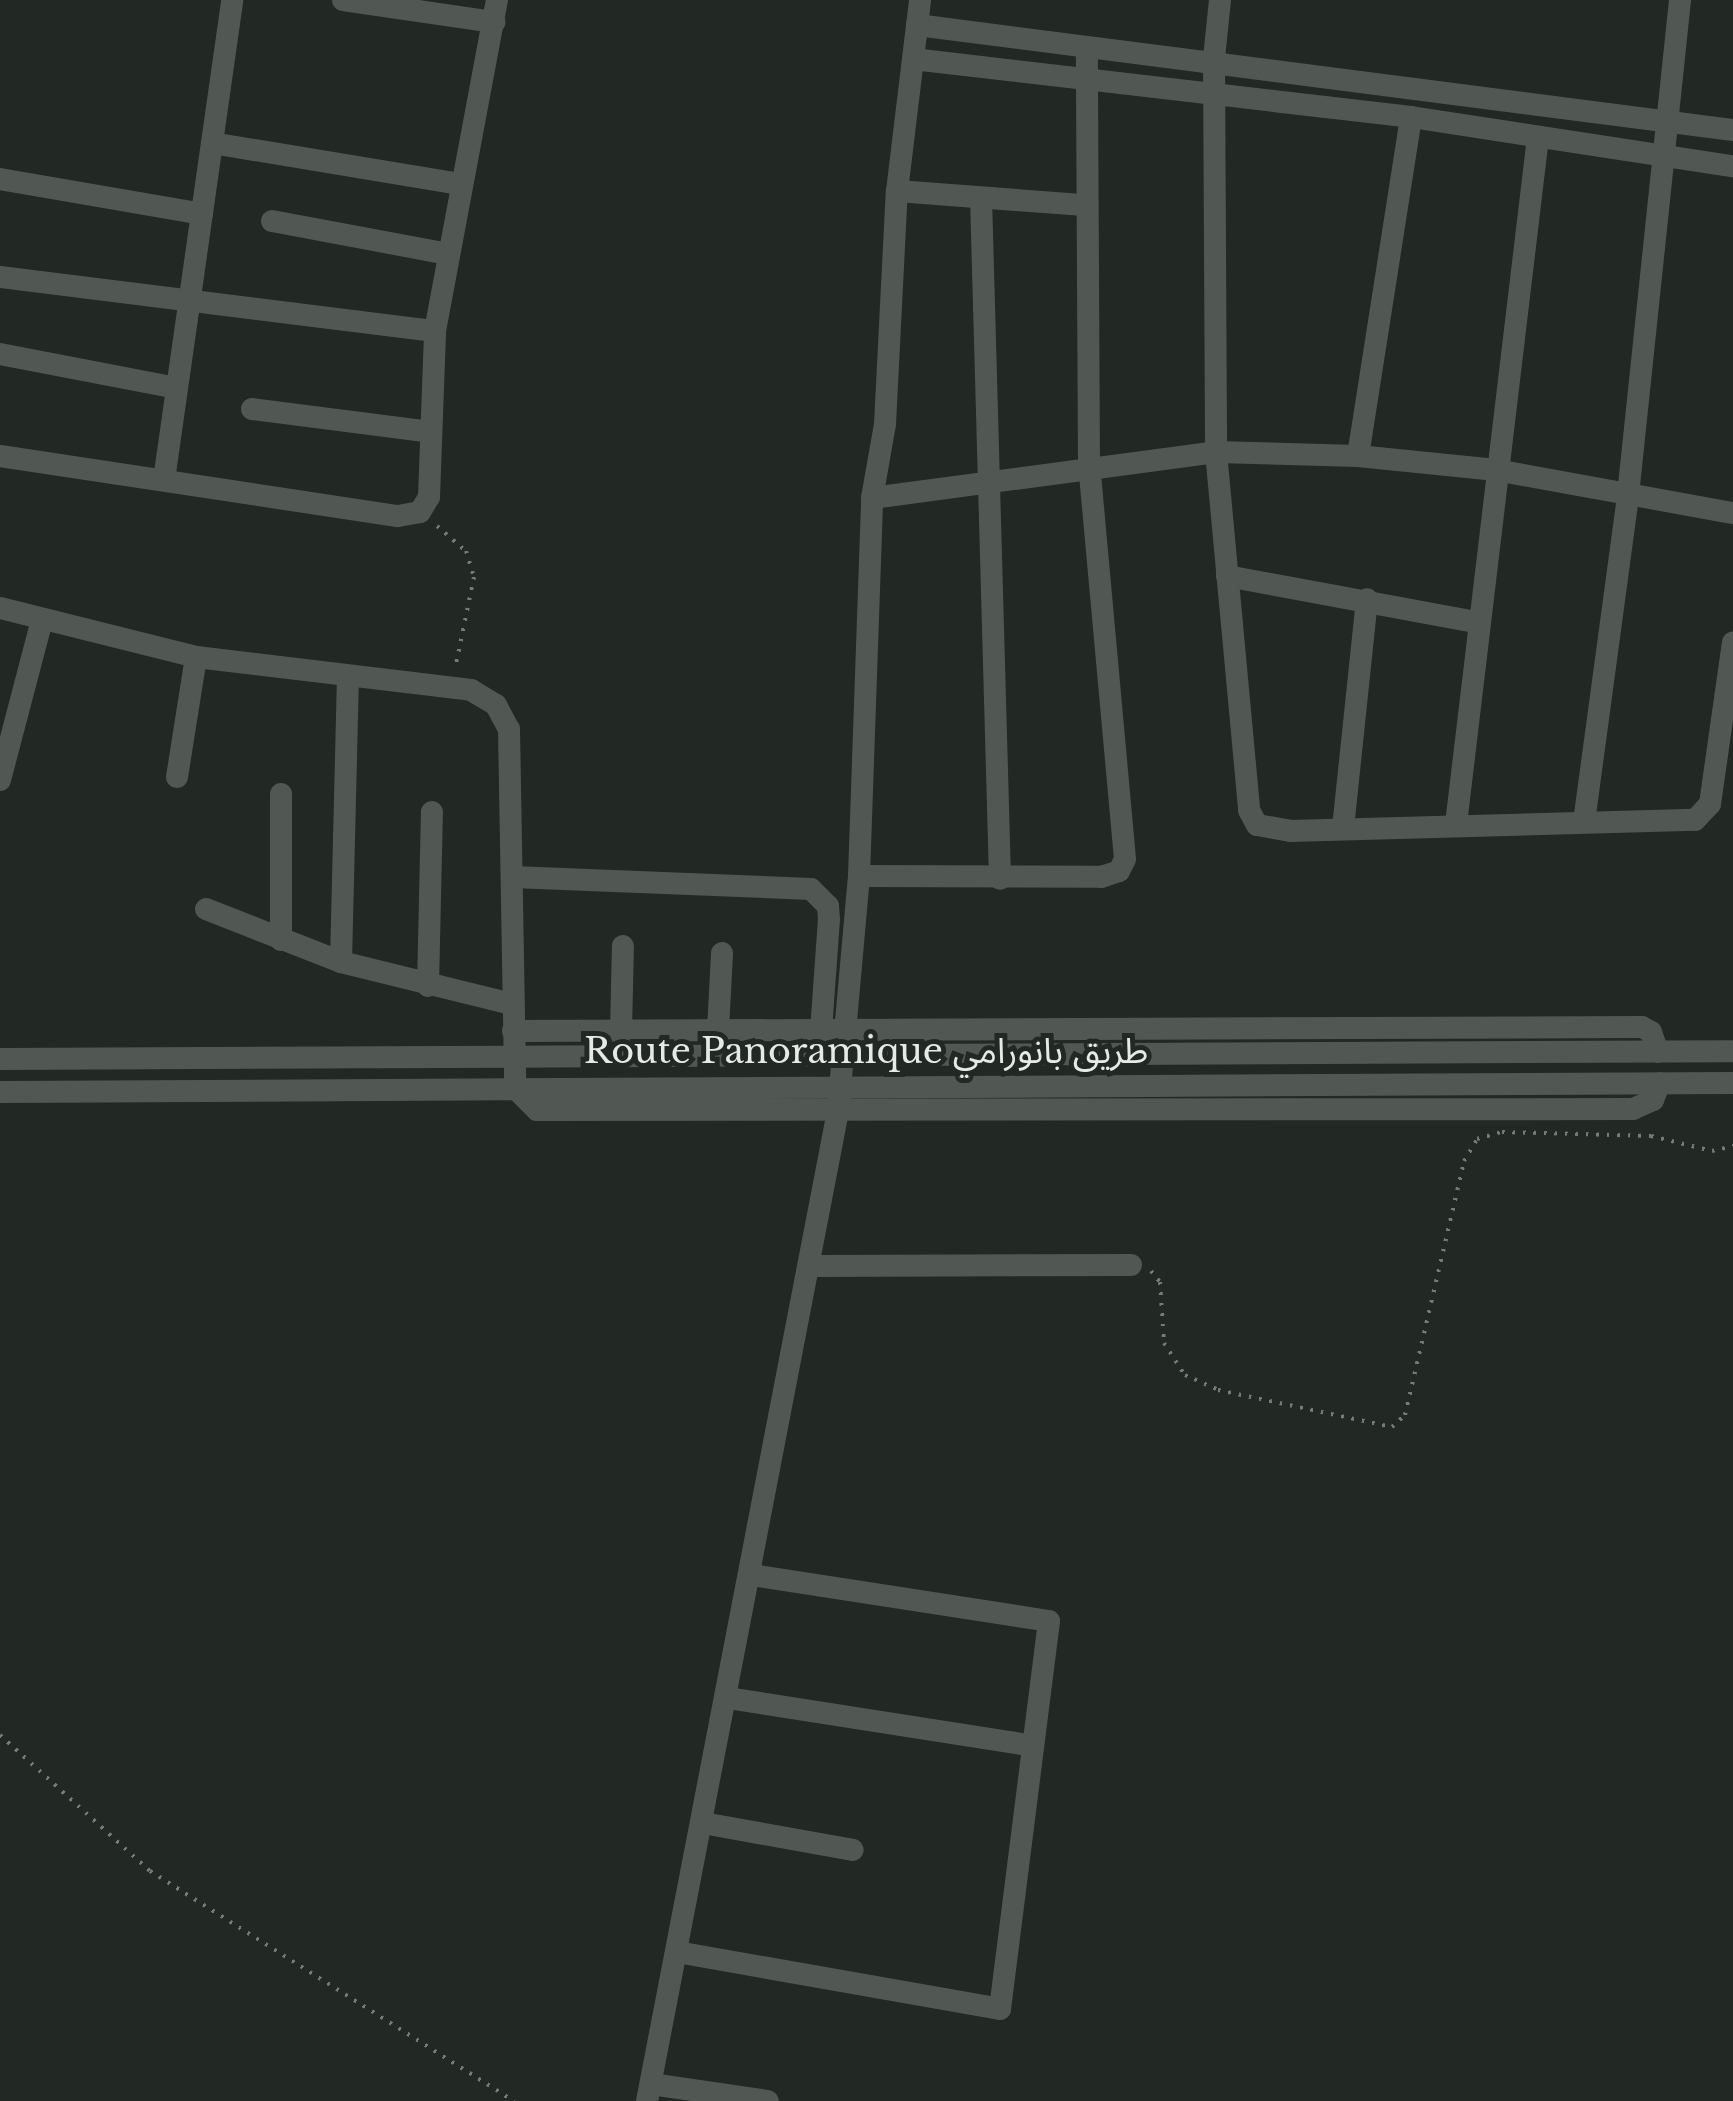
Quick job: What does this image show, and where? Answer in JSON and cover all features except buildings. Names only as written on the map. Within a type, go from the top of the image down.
[{"type":"street","points":[[164,480],[232,0]]},
{"type":"street","points":[[0,456],[398,516],[420,512],[429,497],[435,331],[496,11],[342,0]]},
{"type":"street","points":[[768,2101],[649,2092],[811,1266],[826,1111],[841,1086],[845,1056],[859,876],[872,498],[885,424],[897,191],[920,0]]},
{"type":"street","points":[[1220,0],[1214,58],[1218,96],[1216,452],[1249,810],[1267,829],[1683,822],[1705,814],[1733,643]]},
{"type":"street","points":[[1584,822],[1628,495],[1680,0]]},
{"type":"street","points":[[917,24],[1214,58],[1668,117],[1733,130]]},
{"type":"street","points":[[859,876],[1101,877],[1119,870],[1126,858],[1089,466],[1084,205],[1087,46]]},
{"type":"street","points":[[913,58],[1411,117],[1733,166]]},
{"type":"street","points":[[1358,456],[1411,117]]},
{"type":"street","points":[[1456,824],[1475,622],[1538,137]]},
{"type":"street","points":[[212,143],[461,184]]},
{"type":"street","points":[[0,180],[202,214]]},
{"type":"street","points":[[897,191],[1084,205]]},
{"type":"street","points":[[981,198],[1000,879]]},
{"type":"street","points":[[272,221],[449,254]]},
{"type":"street","points":[[0,278],[189,305],[435,331]]},
{"type":"street","points":[[0,354],[177,388]]},
{"type":"street","points":[[252,409],[430,432]]},
{"type":"street","points":[[872,498],[990,478],[1216,452],[1358,456],[1496,470],[1733,513]]},
{"type":"street","points":[[1227,576],[1475,622]]},
{"type":"street","points":[[1343,828],[1367,599]]},
{"type":"street","points":[[0,608],[196,656],[483,694],[509,729],[515,1088],[526,1105],[544,1111],[1633,1109],[1653,1100],[1660,1083]]},
{"type":"street","points":[[0,780],[42,620]]},
{"type":"street","points":[[177,776],[196,656]]},
{"type":"street","points":[[341,962],[348,678]]},
{"type":"street","points":[[281,794],[281,940]]},
{"type":"street","points":[[428,986],[432,812]]},
{"type":"street","points":[[512,877],[811,889],[828,906],[829,920],[816,1086],[826,1111]]},
{"type":"street","points":[[206,910],[341,962],[512,1004]]},
{"type":"street","points":[[620,1031],[623,946]]},
{"type":"street","points":[[718,1030],[722,953]]},
{"type":"street","points":[[513,1031],[1642,1028],[1651,1032],[1658,1052]]},
{"type":"street","points":[[1724,1051],[1724,1083]]},
{"type":"street","name":"Route Panoramique طريق بانورامي","points":[[0,1060],[1724,1051]]},
{"type":"street","name":"Route Panoramique طريق بانورامي","points":[[0,1092],[1724,1083]]},
{"type":"street","points":[[811,1266],[1131,1265]]},
{"type":"street","points":[[677,1952],[1000,2010],[1049,1621],[750,1575]]},
{"type":"street","points":[[728,1698],[1033,1746]]},
{"type":"street","points":[[703,1823],[853,1850]]},
{"type":"path","points":[[420,512],[466,551],[474,577],[450,688]]},
{"type":"path","points":[[1131,1265],[1143,1266],[1160,1282],[1164,1343],[1185,1375],[1218,1390],[1392,1428],[1405,1415],[1464,1161],[1478,1139],[1502,1132],[1651,1136],[1712,1151],[1733,1146]]},
{"type":"path","points":[[0,1736],[150,1871],[514,2101]]}]
